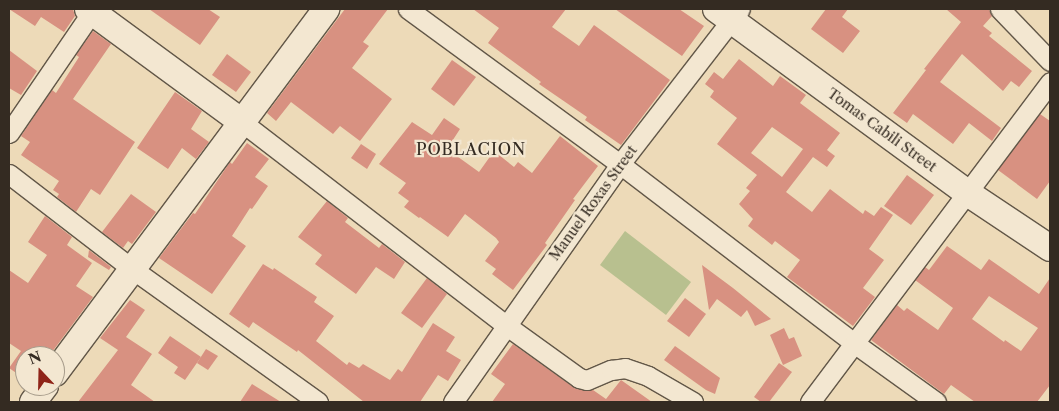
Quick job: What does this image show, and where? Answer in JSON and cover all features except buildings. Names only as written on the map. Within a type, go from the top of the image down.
[{"type":"street","points":[[65,358],[326,9]]},
{"type":"street","points":[[408,9],[620,164],[854,343],[936,402]]},
{"type":"street","points":[[1000,9],[1050,61]]},
{"type":"street","points":[[9,133],[91,10],[242,122],[507,326],[579,378],[587,380],[611,370],[625,368],[648,376],[693,402]]},
{"type":"street","name":"Manuel Roxas Street","points":[[453,402],[729,12]]},
{"type":"street","name":"Tomas Cabili Street","points":[[729,12],[966,192],[1050,248]]},
{"type":"street","points":[[810,402],[1050,82]]},
{"type":"street","points":[[9,174],[131,268],[318,402]]},
{"type":"green space","points":[[625,231],[691,282],[666,315],[600,265]]},
{"type":"district","name":"POBLACION","points":[[471,149]]}]
